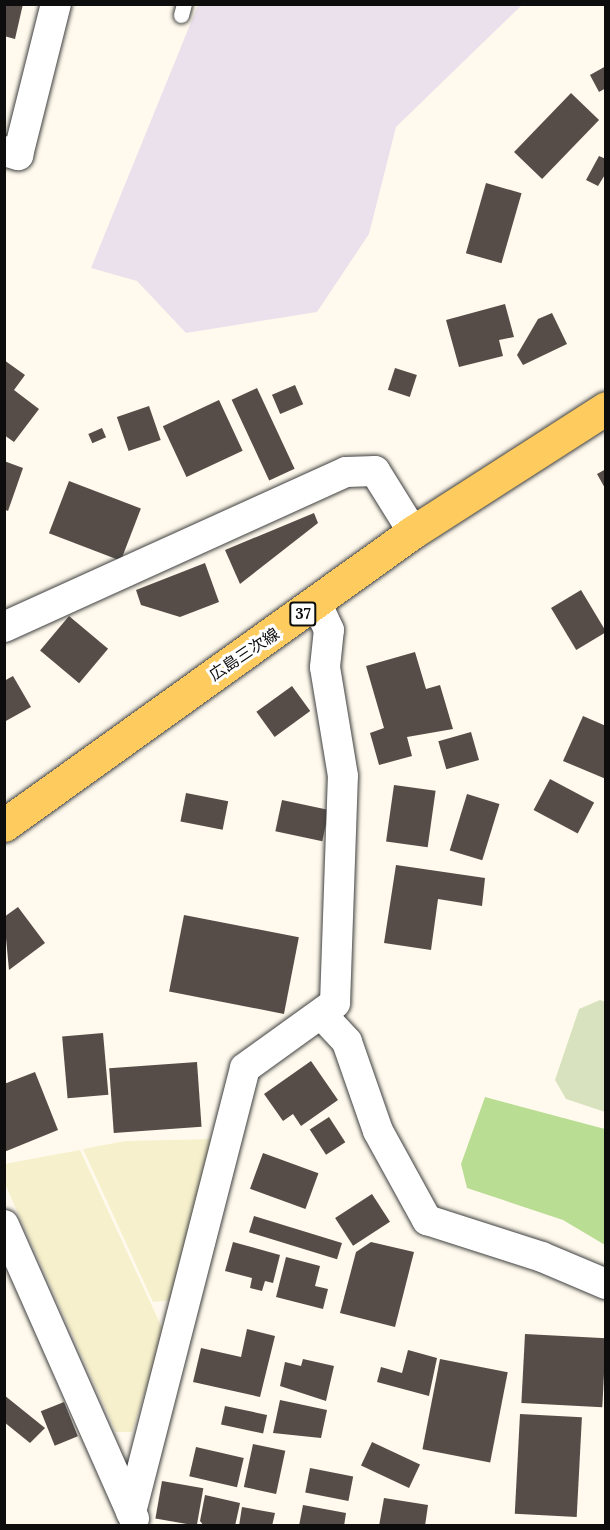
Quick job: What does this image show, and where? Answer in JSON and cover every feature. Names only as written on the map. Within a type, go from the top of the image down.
[{"type":"main road","name":"広島三次線","points":[[4,825],[317,604],[413,532],[606,408]]},
{"type":"street","points":[[4,151],[18,154],[56,4]]},
{"type":"street","points":[[4,627],[346,472],[375,471],[413,532]]},
{"type":"street","points":[[133,1519],[245,1068],[266,1048],[323,1016],[335,1003],[343,776],[325,667],[329,630],[317,604]]},
{"type":"street","points":[[323,1016],[347,1042],[378,1131],[427,1220],[606,1284]]},
{"type":"street","points":[[4,1225],[133,1519]]},
{"type":"shaded area","points":[[198,5],[522,5],[396,127],[369,234],[317,312],[186,333],[137,281],[91,268]]},
{"type":"shaded area","points":[[213,1139],[172,1300],[153,1302],[83,1149],[125,1141]]},
{"type":"shaded area","points":[[80,1150],[164,1332],[132,1432],[116,1432],[5,1184],[4,1164]]},
{"type":"green space","points":[[600,1000],[606,1002],[605,1112],[566,1099],[555,1080],[579,1009]]},
{"type":"green space","points":[[485,1097],[605,1129],[605,1245],[563,1220],[467,1188],[461,1164]]},
{"type":"building","points":[[4,4],[23,4],[15,39],[4,36]]},
{"type":"building","points":[[606,66],[606,88],[599,92],[590,75]]},
{"type":"building","points":[[571,93],[599,120],[542,179],[514,152]]},
{"type":"building","points":[[599,156],[606,159],[606,173],[598,186],[586,180]]},
{"type":"building","points":[[486,183],[522,193],[501,263],[466,253]]},
{"type":"building","points":[[505,304],[514,337],[499,340],[503,356],[459,367],[446,320]]},
{"type":"building","points":[[552,313],[567,344],[523,365],[517,355],[538,319]]},
{"type":"building","points":[[4,360],[25,375],[14,390],[39,409],[14,442],[4,435]]},
{"type":"building","points":[[395,368],[417,375],[410,397],[388,390]]},
{"type":"building","points":[[295,385],[303,404],[280,414],[272,395]]},
{"type":"building","points":[[257,388],[295,469],[269,480],[232,400]]},
{"type":"building","points":[[219,400],[243,451],[186,477],[163,426]]},
{"type":"building","points":[[149,406],[161,440],[129,451],[117,417]]},
{"type":"building","points":[[102,428],[106,437],[92,443],[88,434]]},
{"type":"building","points":[[4,461],[23,468],[8,511],[4,509]]},
{"type":"building","points":[[606,469],[606,490],[597,474]]},
{"type":"building","points":[[69,481],[141,509],[121,561],[49,533]]},
{"type":"building","points":[[314,513],[318,523],[240,584],[225,550]]},
{"type":"building","points":[[205,563],[219,602],[180,617],[141,605],[136,590]]},
{"type":"building","points":[[581,590],[606,632],[576,650],[551,608]]},
{"type":"building","points":[[69,616],[108,649],[79,683],[40,650]]},
{"type":"building","points":[[415,652],[426,689],[440,685],[453,729],[407,737],[412,756],[379,765],[370,733],[384,728],[366,666]]},
{"type":"building","points":[[13,676],[31,707],[4,722],[4,681]]},
{"type":"building","points":[[292,686],[310,711],[275,737],[256,712]]},
{"type":"building","points":[[583,716],[606,726],[606,779],[563,761]]},
{"type":"building","points":[[471,732],[479,760],[446,769],[438,741]]},
{"type":"building","points":[[550,779],[594,802],[578,833],[534,810]]},
{"type":"building","points":[[394,785],[436,791],[428,847],[386,841]]},
{"type":"building","points":[[186,793],[228,801],[223,830],[180,821]]},
{"type":"building","points":[[467,794],[500,804],[482,860],[450,850]]},
{"type":"building","points":[[282,800],[329,810],[322,841],[275,831]]},
{"type":"building","points":[[396,865],[485,878],[482,906],[438,899],[431,950],[384,943]]},
{"type":"building","points":[[18,907],[45,943],[9,970],[4,917]]},
{"type":"building","points":[[184,915],[299,937],[284,1014],[169,992]]},
{"type":"building","points":[[103,1033],[108,1095],[68,1098],[62,1037]]},
{"type":"building","points":[[311,1061],[338,1100],[301,1126],[293,1114],[283,1121],[264,1094]]},
{"type":"building","points":[[197,1062],[202,1127],[114,1133],[109,1068]]},
{"type":"building","points":[[35,1072],[58,1130],[4,1152],[4,1084]]},
{"type":"building","points":[[329,1117],[345,1142],[326,1155],[310,1130]]},
{"type":"building","points":[[263,1153],[318,1173],[305,1209],[250,1189]]},
{"type":"building","points":[[372,1194],[390,1222],[353,1246],[335,1218]]},
{"type":"building","points":[[254,1216],[342,1243],[337,1259],[249,1232]]},
{"type":"building","points":[[233,1242],[280,1255],[273,1283],[265,1281],[262,1291],[250,1288],[252,1278],[225,1271]]},
{"type":"building","points":[[371,1242],[414,1252],[395,1327],[340,1313],[356,1252]]},
{"type":"building","points":[[286,1257],[320,1266],[315,1286],[328,1289],[323,1309],[276,1297]]},
{"type":"building","points":[[247,1329],[275,1336],[260,1397],[193,1382],[201,1348],[241,1357]]},
{"type":"building","points":[[525,1334],[606,1338],[602,1407],[521,1403]]},
{"type":"building","points":[[408,1350],[437,1358],[429,1396],[377,1382],[381,1367],[402,1373]]},
{"type":"building","points":[[303,1359],[334,1366],[326,1401],[280,1386],[285,1362],[301,1366]]},
{"type":"building","points":[[440,1359],[508,1372],[490,1462],[422,1449]]},
{"type":"building","points":[[4,1395],[45,1428],[30,1443],[4,1422]]},
{"type":"building","points":[[280,1400],[327,1410],[321,1438],[273,1433]]},
{"type":"building","points":[[64,1402],[78,1436],[55,1446],[41,1411]]},
{"type":"building","points":[[225,1406],[267,1415],[263,1434],[221,1425]]},
{"type":"building","points":[[520,1414],[582,1417],[577,1517],[515,1514]]},
{"type":"building","points":[[372,1442],[420,1464],[409,1488],[361,1466]]},
{"type":"building","points":[[253,1444],[285,1451],[276,1494],[244,1487]]},
{"type":"building","points":[[196,1447],[244,1458],[237,1487],[189,1476]]},
{"type":"building","points":[[310,1468],[353,1476],[348,1501],[305,1493]]},
{"type":"building","points":[[162,1481],[203,1488],[197,1526],[155,1518]]},
{"type":"building","points":[[205,1495],[240,1503],[235,1526],[204,1526],[200,1521]]},
{"type":"building","points":[[384,1498],[428,1505],[425,1526],[379,1526]]},
{"type":"building","points":[[303,1505],[346,1513],[344,1526],[299,1526]]},
{"type":"building","points":[[242,1507],[275,1513],[272,1526],[239,1526]]}]
